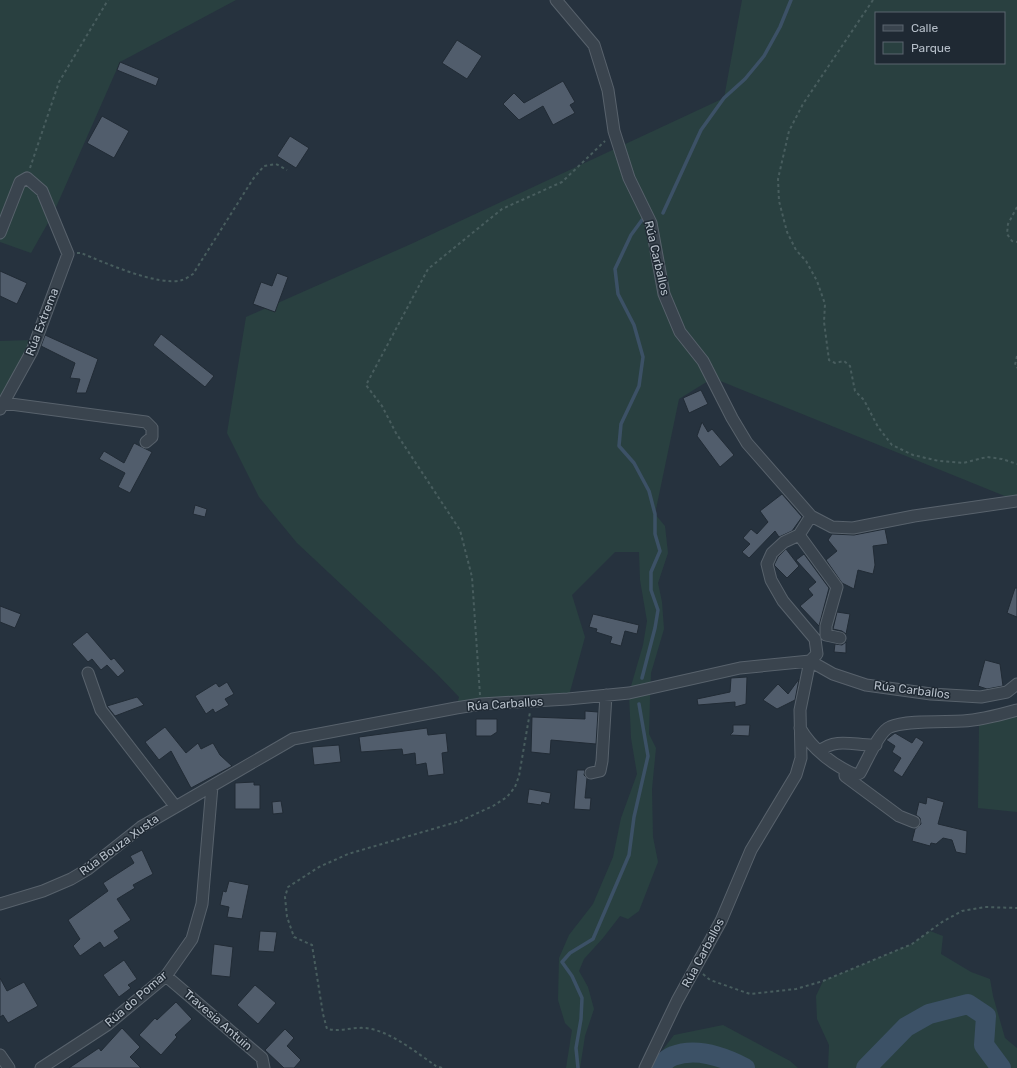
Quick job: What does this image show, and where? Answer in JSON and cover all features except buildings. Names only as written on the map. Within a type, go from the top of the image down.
[{"type":"street","name":"Rúa Carballos","points":[[556,0],[594,45],[608,90],[614,131],[629,178],[651,223],[664,294],[680,332],[703,361],[732,418],[747,443],[811,516],[832,527],[853,528],[914,516],[1017,501]]},
{"type":"street","points":[[0,233],[20,182],[27,178],[42,191],[68,254]]},
{"type":"street","name":"Rúa Extrema","points":[[2,406],[32,351],[68,254]]},
{"type":"street","points":[[2,406],[146,422],[152,428],[152,437],[146,442]]},
{"type":"street","name":"Rúa Carballos","points":[[645,1068],[677,1001],[720,921],[751,850],[796,775],[801,758],[800,710],[810,661],[817,654],[815,639],[783,601],[771,580],[767,564],[772,553],[784,542],[799,535],[811,516]]},
{"type":"street","points":[[799,535],[837,587],[826,626],[826,635],[840,638]]},
{"type":"street","name":"Rúa Carballos","points":[[212,786],[293,739],[481,704],[606,695],[651,688],[740,668],[810,661],[833,674],[866,685],[930,694],[981,697],[1007,692],[1017,684]]},
{"type":"street","points":[[88,673],[101,710],[176,806]]},
{"type":"street","points":[[591,773],[600,771],[602,761],[606,695]]},
{"type":"street","points":[[800,728],[820,751],[845,770],[856,775],[860,773],[876,745],[889,727],[903,724],[988,718],[1017,710]]},
{"type":"street","points":[[820,751],[827,745],[843,742],[876,745]]},
{"type":"street","points":[[845,770],[845,776],[899,816],[914,822]]},
{"type":"street","name":"Rúa Bouza Xusta","points":[[0,904],[42,891],[71,879],[88,869],[141,827],[212,786]]},
{"type":"street","name":"Rúa do Pomar","points":[[41,1068],[107,1025],[166,976],[192,939],[202,904],[212,786]]},
{"type":"street","name":"Travesia Antuin","points":[[166,976],[262,1058],[264,1068]]},
{"type":"street","points":[[0,1055],[9,1068]]},
{"type":"path","points":[[27,178],[59,82],[108,0]]},
{"type":"path","points":[[873,0],[803,104],[790,131],[778,179],[779,201],[787,232],[796,250],[806,261],[817,281],[825,304],[824,322],[828,360],[835,363],[844,361],[850,366],[855,391],[864,400],[878,427],[892,445],[913,455],[939,461],[963,463],[987,457],[1002,459],[1017,464]]},
{"type":"path","points":[[481,704],[472,577],[460,530],[396,433],[382,406],[366,385],[428,269],[502,209],[562,182],[599,148],[614,131]]},
{"type":"path","points":[[68,254],[81,253],[110,266],[162,280],[182,280],[193,274],[253,179],[264,166],[276,164],[286,170]]},
{"type":"path","points":[[1017,207],[1008,224],[1007,234],[1012,241],[1017,242]]},
{"type":"path","points":[[1017,356],[1015,365],[1017,368]]},
{"type":"path","points":[[442,1068],[436,1066],[398,1041],[377,1032],[365,1028],[335,1031],[328,1029],[323,1014],[312,945],[294,937],[288,917],[285,897],[288,887],[319,867],[340,857],[460,821],[493,806],[507,797],[515,787],[519,776],[531,714],[528,701]]},
{"type":"path","points":[[695,969],[710,980],[750,994],[796,989],[823,981],[912,944],[942,922],[962,912],[985,907],[1017,908]]},
{"type":"green space","points":[[0,0],[236,0],[120,62],[53,214],[31,253],[0,242]]},
{"type":"green space","points":[[742,0],[1017,0],[1017,501],[713,378],[679,399],[655,514],[665,526],[668,553],[658,583],[662,602],[664,629],[651,673],[650,698],[649,734],[656,748],[652,789],[653,837],[658,862],[639,911],[628,919],[620,916],[584,959],[579,971],[588,987],[594,1009],[585,1036],[580,1068],[566,1068],[572,1030],[565,1023],[558,1000],[559,958],[569,935],[593,904],[613,857],[621,818],[637,774],[631,738],[629,693],[643,645],[647,621],[640,580],[639,552],[615,552],[572,595],[585,637],[568,699],[456,708],[459,697],[437,674],[297,543],[259,497],[227,433],[246,317],[411,244],[724,98]]},
{"type":"green space","points":[[31,340],[32,351],[0,408],[0,341]]},
{"type":"green space","points":[[1017,714],[1017,812],[978,808],[979,724]]},
{"type":"green space","points":[[930,931],[943,936],[941,954],[971,972],[990,979],[993,996],[1005,1038],[1017,1048],[1017,1068],[828,1068],[829,1045],[817,1019],[816,996],[823,981],[912,944]]},
{"type":"green space","points":[[723,1025],[790,1061],[798,1068],[649,1068],[674,1035]]},
{"type":"waterway","points":[[663,213],[701,130],[724,98],[745,79],[764,56],[780,27],[791,0]]},
{"type":"waterway","points":[[642,220],[631,235],[615,269],[618,294],[634,325],[643,357],[639,386],[621,424],[619,446],[634,463],[649,491],[655,514],[655,534],[660,551],[651,572],[651,590],[658,610],[655,628],[642,678]]},
{"type":"waterway","points":[[578,1068],[576,1048],[581,1019],[582,998],[572,976],[562,962],[570,953],[593,939],[629,855],[634,817],[648,756],[639,704]]},
{"type":"waterway","points":[[866,1068],[906,1027],[929,1014],[968,1004],[986,1016],[984,1045],[1001,1068]]},
{"type":"waterway","points":[[658,1068],[671,1057],[682,1053],[710,1054],[745,1068]]}]
